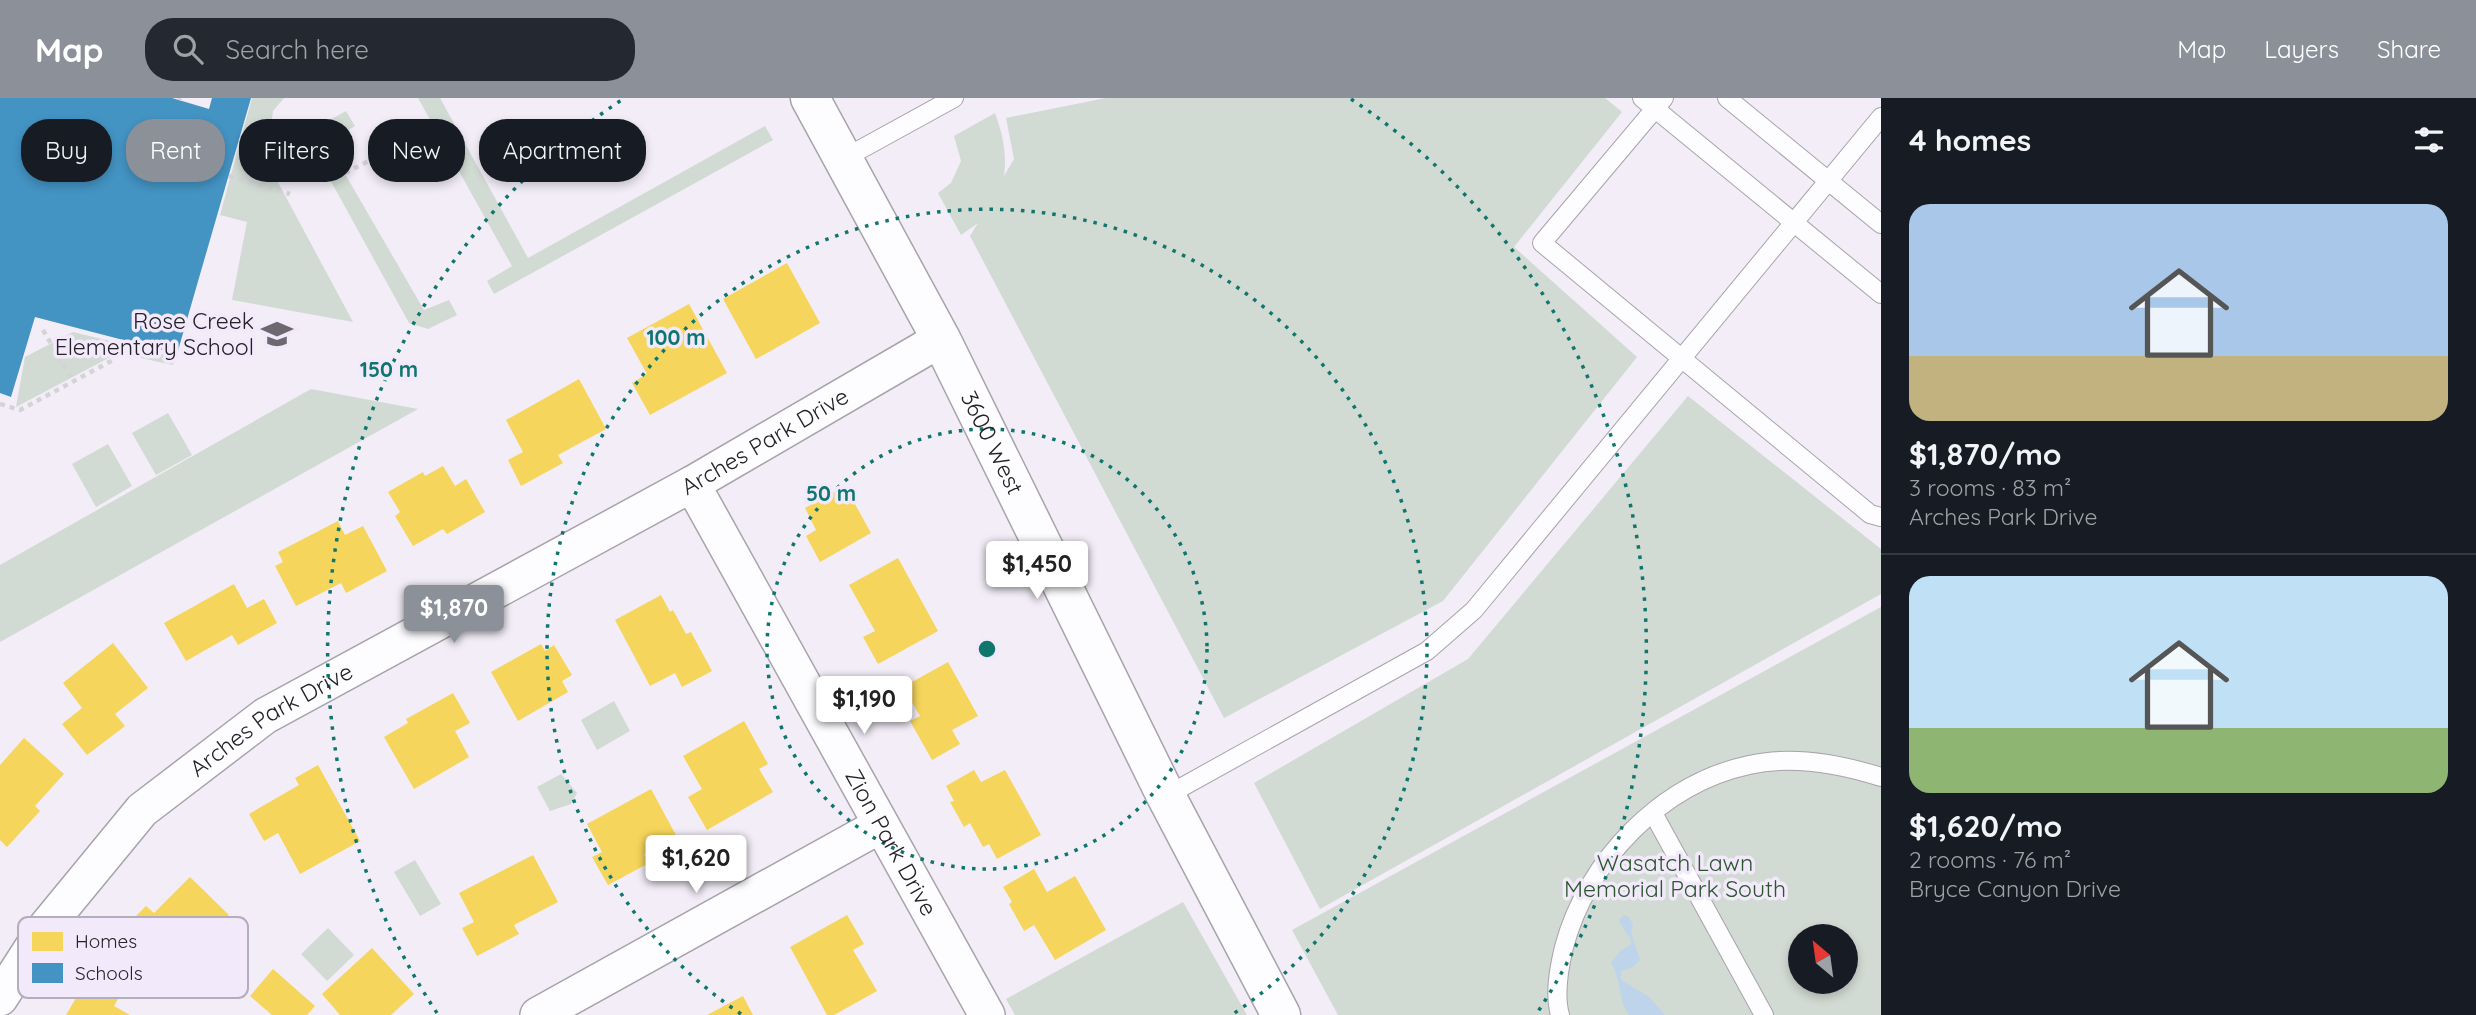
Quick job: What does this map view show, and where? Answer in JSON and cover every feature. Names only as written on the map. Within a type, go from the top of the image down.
[{"type":"main road","name":"3600 West","points":[[810,98],[941,339],[1166,796],[1281,1015]]},
{"type":"street","name":"Arches Park Drive","points":[[54,917],[142,810],[265,716],[692,484],[941,339]]},
{"type":"street","name":"Zion Park Drive","points":[[692,484],[988,1015]]},
{"type":"street","points":[[538,1015],[881,825]]},
{"type":"street","name":"Arches Park Drive","points":[[0,998],[18,970]]},
{"type":"lane","points":[[843,159],[954,98]]},
{"type":"lane","points":[[1727,98],[1881,224]]},
{"type":"lane","points":[[1881,294],[1654,102],[1542,243],[1870,514],[1881,517]]},
{"type":"lane","points":[[1166,796],[1426,651],[1474,610],[1881,117]]},
{"type":"lane","points":[[1560,1015],[1557,1005],[1560,963],[1571,920],[1592,881],[1620,841],[1653,813],[1697,782],[1750,764],[1803,761],[1854,768],[1881,777]]},
{"type":"lane","points":[[1653,813],[1764,1015]]},
{"type":"path","points":[[229,176],[290,194]]},
{"type":"path","points":[[43,330],[73,381]]},
{"type":"path","points":[[0,404],[20,410],[113,360],[117,347]]},
{"type":"green space","points":[[252,98],[284,98],[273,111],[272,119],[246,119]]},
{"type":"green space","points":[[418,98],[440,98],[452,119],[430,119]]},
{"type":"green space","points":[[1106,98],[1605,98],[1622,112],[1514,247],[1637,357],[1443,601],[1224,718],[970,236],[978,223],[961,235],[938,193],[951,183],[961,161],[954,136],[995,113],[1004,144],[1004,176],[1014,159],[1006,118]]},
{"type":"green space","points":[[346,111],[351,119],[332,119]]},
{"type":"green space","points":[[765,126],[773,140],[494,294],[487,281],[512,266],[465,182],[465,143],[479,169],[479,182],[486,182],[528,258]]},
{"type":"green space","points":[[239,146],[239,182],[278,182],[353,322],[232,300],[247,222],[220,215]]},
{"type":"green space","points":[[331,182],[350,182],[424,310],[449,300],[457,315],[428,329],[409,323]]},
{"type":"green space","points":[[73,332],[175,357],[173,365],[118,353],[16,407],[25,357]]},
{"type":"green space","points":[[311,389],[418,409],[0,642],[0,565]]},
{"type":"green space","points":[[1688,396],[1881,549],[1881,594],[1320,909],[1254,783],[1468,659]]},
{"type":"green space","points":[[168,413],[192,455],[156,475],[132,433]]},
{"type":"green space","points":[[108,444],[132,486],[96,507],[72,464]]},
{"type":"green space","name":"Wasatch Lawn Memorial Park South","points":[[1881,607],[1881,1015],[1338,1015],[1292,930]]},
{"type":"green space","points":[[614,701],[630,731],[597,750],[581,720]]},
{"type":"green space","points":[[561,774],[577,793],[571,804],[550,811],[537,787]]},
{"type":"green space","points":[[415,860],[441,904],[420,916],[394,872]]},
{"type":"green space","points":[[1183,902],[1247,1015],[1015,1015],[1006,999]]},
{"type":"green space","points":[[328,928],[354,955],[327,981],[301,954]]},
{"type":"water","points":[[1624,915],[1629,917],[1633,925],[1631,933],[1640,960],[1631,968],[1621,971],[1621,980],[1648,996],[1665,1015],[1629,1015],[1625,1009],[1617,975],[1611,963],[1620,951],[1632,944],[1619,920]]},
{"type":"building: Homes","points":[[787,263],[820,323],[756,359],[723,299]]},
{"type":"building: Homes","points":[[689,304],[727,373],[650,415],[632,383],[647,374],[627,338]]},
{"type":"building: Homes","points":[[579,379],[606,429],[558,455],[563,463],[521,486],[508,460],[523,452],[506,420]]},
{"type":"building: Homes","points":[[443,466],[455,486],[466,479],[485,512],[447,534],[443,529],[413,546],[395,516],[400,512],[388,492],[423,472],[425,476]]},
{"type":"building: Homes","points":[[845,486],[871,533],[820,562],[806,536],[816,530],[805,508]]},
{"type":"building: Homes","points":[[338,521],[345,535],[363,526],[387,571],[346,593],[341,583],[296,606],[275,566],[283,562],[278,552]]},
{"type":"building: Homes","points":[[898,558],[938,631],[878,664],[863,637],[875,631],[849,585]]},
{"type":"building: Homes","points":[[234,584],[247,608],[264,599],[277,623],[238,645],[232,635],[186,661],[164,623]]},
{"type":"building: Homes","points":[[661,595],[686,634],[691,632],[712,671],[682,687],[675,673],[650,686],[615,620]]},
{"type":"building: Homes","points":[[113,643],[148,688],[115,714],[125,726],[87,755],[62,724],[82,708],[63,683]]},
{"type":"building: Homes","points":[[541,644],[545,651],[554,645],[572,675],[562,681],[568,692],[518,721],[491,672]]},
{"type":"building: Homes","points":[[948,662],[978,716],[952,730],[960,744],[932,760],[910,721],[920,716],[903,687]]},
{"type":"building: Homes","points":[[453,693],[470,723],[455,731],[469,757],[414,789],[384,737],[408,723],[406,719]]},
{"type":"building: Homes","points":[[744,721],[768,764],[759,769],[773,792],[707,830],[688,797],[702,789],[683,756]]},
{"type":"building: Homes","points":[[24,738],[64,774],[35,806],[40,811],[7,847],[0,840],[0,765]]},
{"type":"building: Homes","points":[[318,765],[360,841],[300,874],[278,833],[264,841],[249,814],[299,785],[295,778]]},
{"type":"building: Homes","points":[[974,770],[981,782],[1005,770],[1041,835],[997,859],[989,844],[983,847],[970,823],[964,827],[950,802],[954,801],[946,786]]},
{"type":"building: Homes","points":[[651,789],[677,837],[644,854],[649,863],[608,885],[592,857],[602,852],[587,824]]},
{"type":"building: Homes","points":[[533,855],[558,902],[514,925],[519,934],[477,956],[462,928],[474,922],[459,893]]},
{"type":"building: Homes","points":[[1034,869],[1047,892],[1075,876],[1106,930],[1055,960],[1034,925],[1024,931],[1003,887]]},
{"type":"building: Homes","points":[[190,877],[229,915],[135,917],[146,906],[154,913]]},
{"type":"building: Homes","points":[[847,915],[864,944],[853,950],[877,991],[834,1015],[827,1015],[790,947]]},
{"type":"building: Homes","points":[[372,948],[414,994],[391,1015],[340,1015],[322,994]]},
{"type":"building: Homes","points":[[273,969],[315,1006],[307,1015],[272,1015],[250,996]]},
{"type":"building: Homes","points":[[743,996],[753,1015],[707,1015]]},
{"type":"building: Homes","points":[[76,998],[119,998],[114,1006],[130,1015],[66,1015]]},
{"type":"building: Schools","points":[[0,98],[172,98],[209,109],[212,98],[251,98],[245,119],[239,119],[239,140],[177,354],[35,317],[11,397],[0,393]]},
{"type":"place","name":"Rose Creek Elementary School","points":[[277,334]]}]
